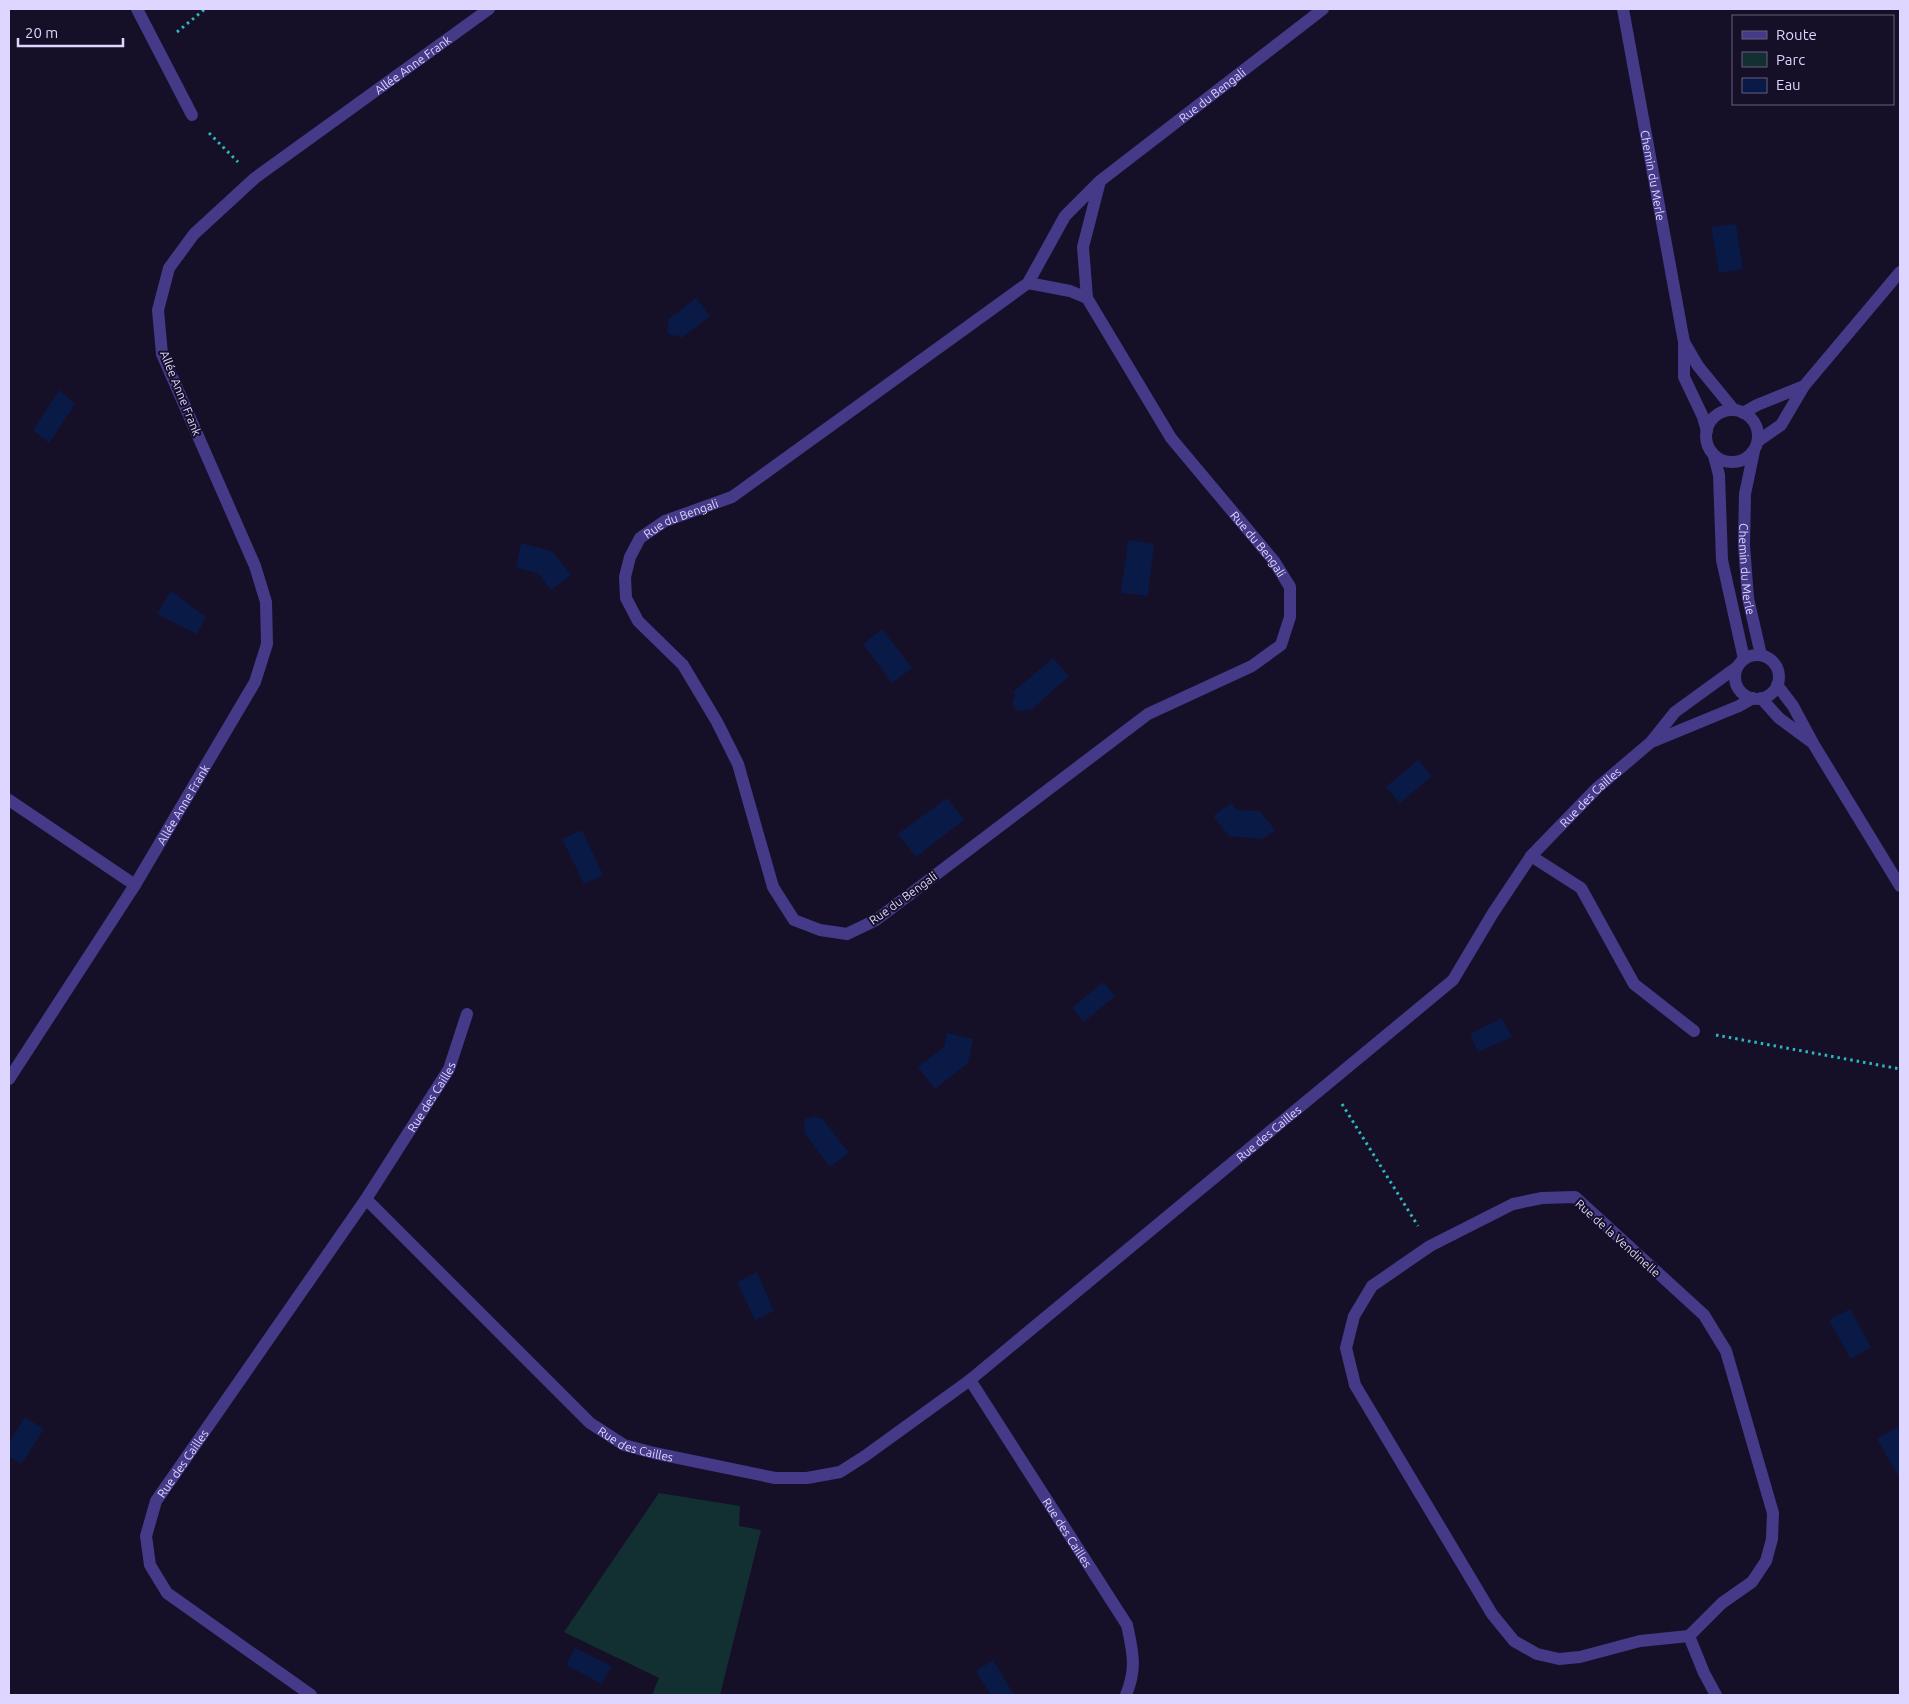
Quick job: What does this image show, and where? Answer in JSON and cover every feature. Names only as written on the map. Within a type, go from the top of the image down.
[{"type":"street","points":[[137,9],[192,115]]},
{"type":"street","name":"Allée Anne Frank","points":[[9,1079],[135,885],[255,682],[268,644],[266,602],[255,566],[162,354],[158,310],[168,268],[194,234],[254,178],[489,9]]},
{"type":"street","name":"Rue du Bengali","points":[[1100,181],[1083,247],[1086,298],[1171,438],[1274,561],[1290,587],[1290,617],[1281,645],[1252,666],[1148,714],[876,920],[847,934],[820,930],[794,920],[773,887],[738,764],[718,722],[683,665],[638,621],[626,598],[625,577],[630,557],[640,538],[665,521],[732,497],[1028,283],[1065,216],[1100,181],[1323,9]]},
{"type":"street","name":"Chemin du Merle","points":[[1623,9],[1684,342],[1684,377],[1703,417],[1707,431],[1706,440],[1714,456],[1719,475],[1722,560],[1741,663],[1736,683],[1746,696],[1757,698],[1814,745]]},
{"type":"street","points":[[1714,456],[1724,462],[1736,462],[1746,459],[1756,446],[1781,426],[1804,386],[1900,272]]},
{"type":"street","points":[[1028,283],[1070,291],[1086,298]]},
{"type":"street","name":"Chemin du Merle","points":[[1684,342],[1698,366],[1738,412],[1753,420],[1758,430],[1745,494],[1744,545],[1748,598],[1761,655],[1770,659],[1776,666],[1777,684],[1793,706],[1814,745],[1900,886]]},
{"type":"street","points":[[1707,431],[1710,422],[1725,411],[1738,412],[1804,386]]},
{"type":"street","points":[[1741,663],[1761,655]]},
{"type":"street","name":"Rue des Cailles","points":[[366,1199],[590,1422],[624,1445],[775,1478],[807,1478],[840,1472],[970,1380],[1453,980],[1492,913],[1531,856],[1597,788],[1652,742],[1675,712],[1741,663]]},
{"type":"street","points":[[1757,698],[1773,691],[1777,684]]},
{"type":"street","name":"Rue des Cailles","points":[[1652,742],[1757,698]]},
{"type":"street","points":[[9,800],[135,885]]},
{"type":"street","points":[[1531,856],[1581,888],[1634,984],[1694,1031]]},
{"type":"street","name":"Rue des Cailles","points":[[311,1695],[167,1593],[150,1566],[146,1536],[156,1501],[366,1199],[449,1069],[467,1014]]},
{"type":"street","name":"Rue de la Vendinelle","points":[[1575,1197],[1704,1315],[1726,1351],[1773,1513],[1772,1539],[1766,1561],[1752,1582],[1722,1603],[1689,1636],[1640,1641],[1580,1657],[1559,1659],[1537,1654],[1514,1641],[1492,1614],[1355,1385],[1346,1348],[1354,1316],[1372,1286],[1430,1246],[1513,1204],[1542,1198],[1575,1197]]},
{"type":"street","name":"Rue des Cailles","points":[[970,1380],[1127,1626],[1134,1658],[1132,1680],[1126,1695]]},
{"type":"street","points":[[1689,1636],[1704,1673],[1716,1695]]},
{"type":"path","points":[[157,48],[205,9]]},
{"type":"path","points":[[192,115],[254,178]]},
{"type":"path","points":[[1694,1031],[1900,1069]]},
{"type":"path","points":[[1328,1082],[1430,1246]]},
{"type":"green space","points":[[659,1493],[740,1506],[739,1526],[761,1530],[720,1695],[652,1695],[659,1678],[564,1632]]},
{"type":"water","points":[[1736,224],[1743,269],[1719,273],[1711,227]]},
{"type":"water","points":[[696,298],[710,316],[681,338],[678,335],[670,335],[667,331],[669,324],[667,320]]},
{"type":"water","points":[[59,390],[75,404],[49,443],[33,430]]},
{"type":"water","points":[[1128,540],[1154,544],[1148,596],[1121,593]]},
{"type":"water","points":[[521,543],[552,551],[571,575],[551,590],[538,573],[516,568]]},
{"type":"water","points":[[171,591],[206,617],[197,634],[157,614]]},
{"type":"water","points":[[882,629],[912,668],[892,683],[863,644]]},
{"type":"water","points":[[1053,658],[1069,676],[1030,711],[1028,709],[1021,711],[1015,708],[1012,704],[1015,694],[1013,692]]},
{"type":"water","points":[[1418,760],[1432,776],[1400,803],[1386,787]]},
{"type":"water","points":[[947,798],[964,820],[916,857],[898,834]]},
{"type":"water","points":[[1231,803],[1237,810],[1260,811],[1275,830],[1263,839],[1229,836],[1213,816]]},
{"type":"water","points":[[582,830],[603,875],[584,884],[562,839]]},
{"type":"water","points":[[1103,982],[1115,996],[1084,1022],[1072,1008]]},
{"type":"water","points":[[1502,1018],[1512,1037],[1478,1052],[1470,1034]]},
{"type":"water","points":[[947,1033],[973,1039],[968,1063],[935,1089],[918,1067],[944,1047]]},
{"type":"water","points":[[815,1116],[820,1119],[822,1118],[849,1153],[830,1167],[804,1132],[805,1119]]},
{"type":"water","points":[[757,1272],[774,1311],[755,1320],[737,1282]]},
{"type":"water","points":[[1850,1309],[1871,1347],[1851,1359],[1829,1320]]},
{"type":"water","points":[[25,1417],[44,1429],[21,1464],[9,1456],[9,1442]]},
{"type":"water","points":[[1897,1427],[1900,1433],[1900,1479],[1877,1439]]},
{"type":"water","points":[[575,1648],[611,1666],[602,1684],[566,1665]]},
{"type":"water","points":[[993,1660],[1014,1695],[991,1695],[976,1671]]}]
